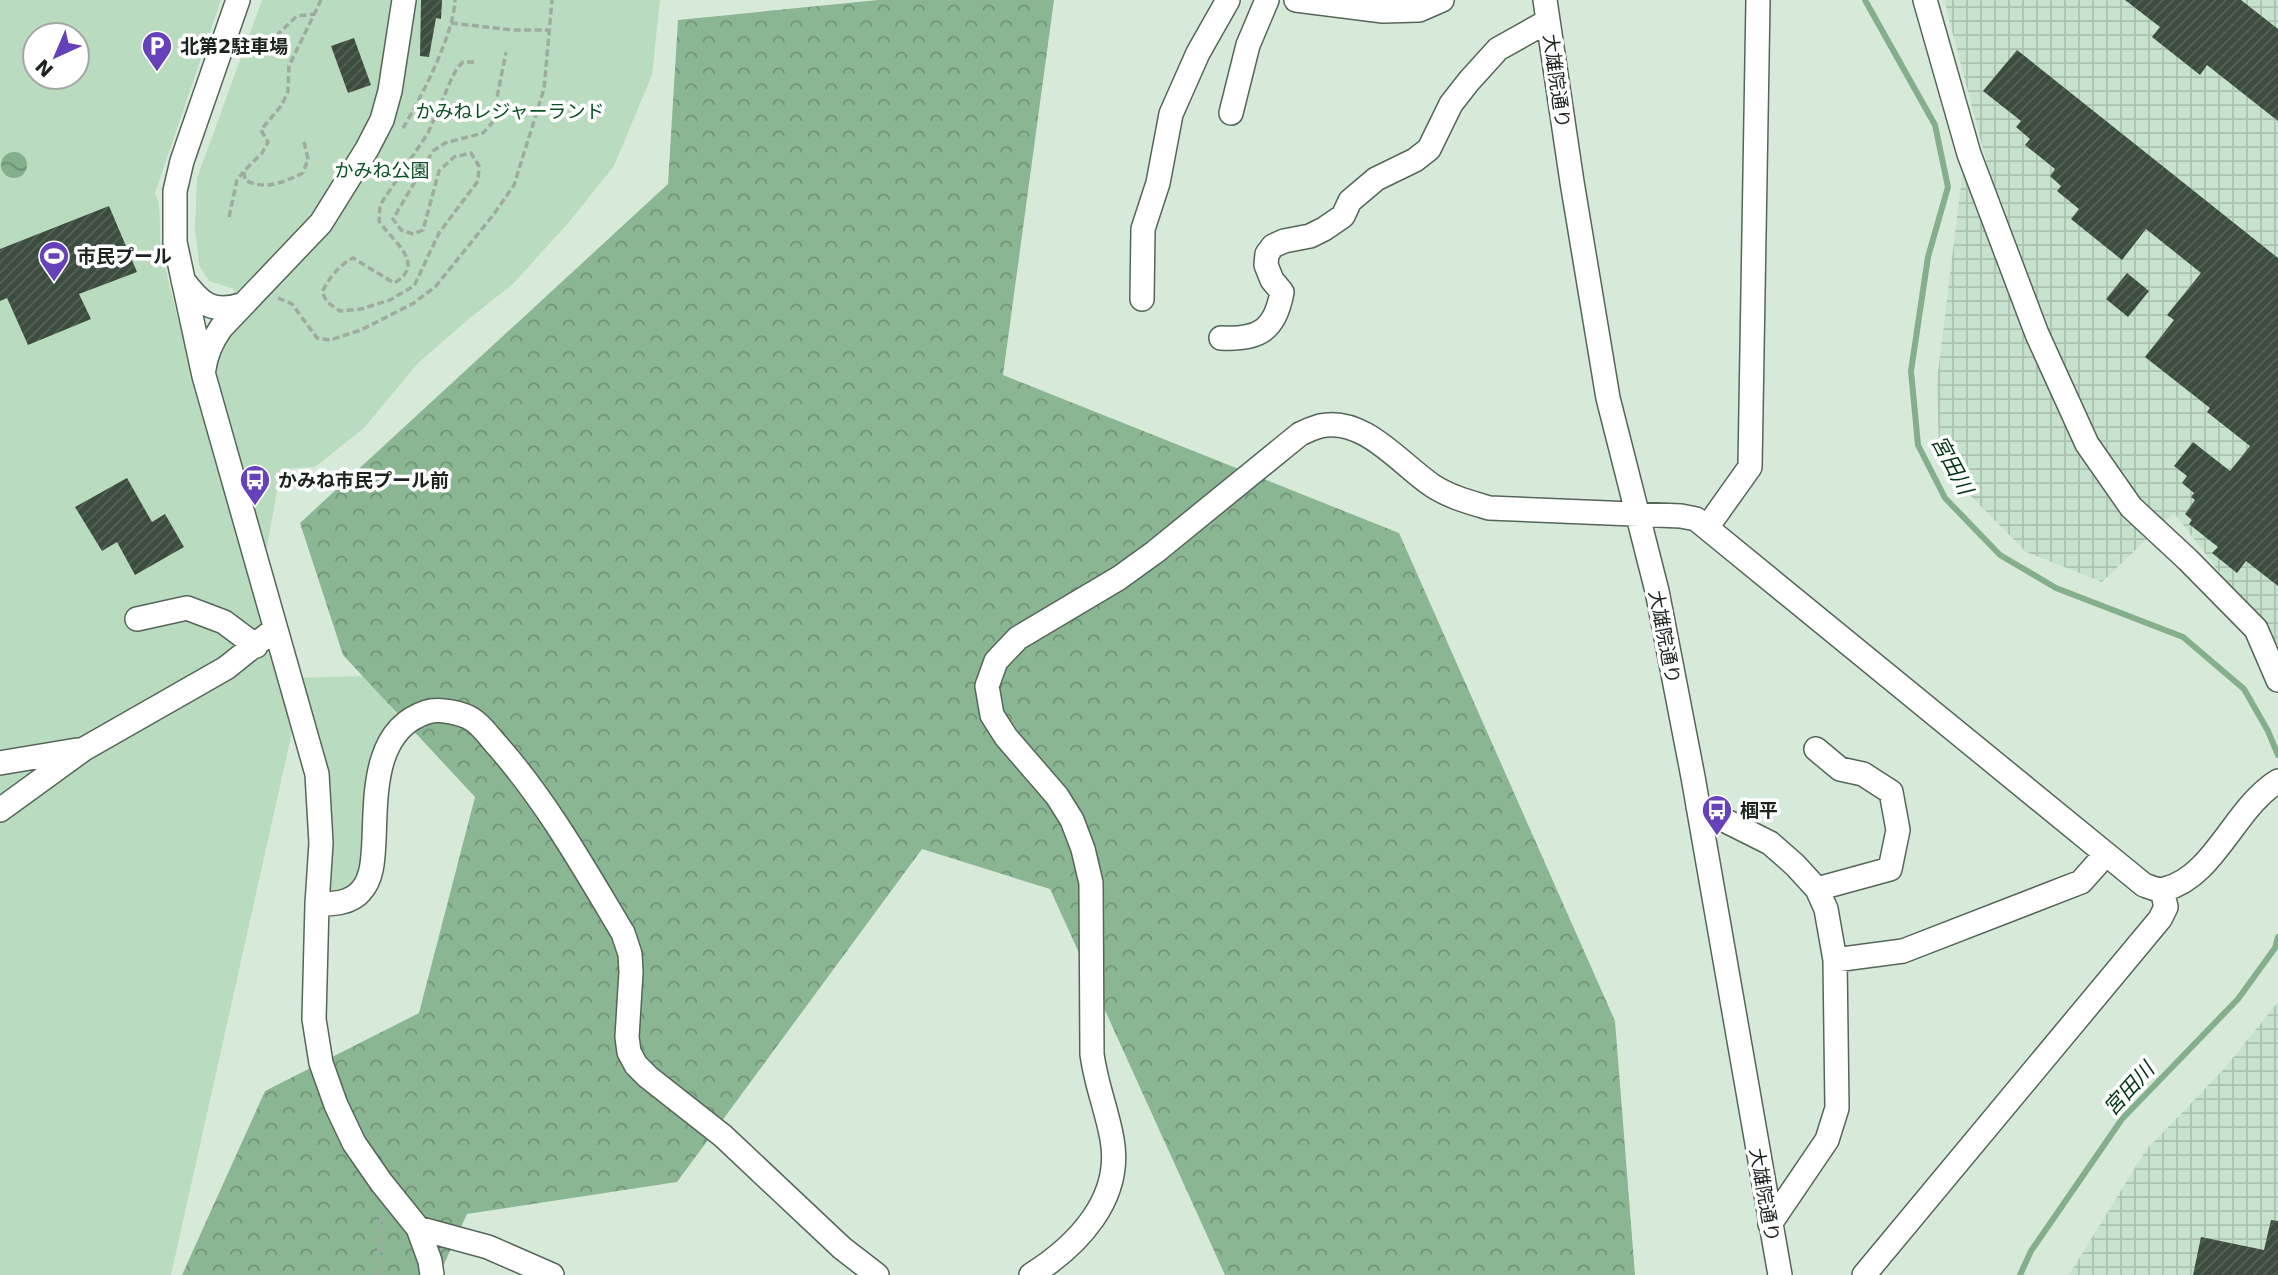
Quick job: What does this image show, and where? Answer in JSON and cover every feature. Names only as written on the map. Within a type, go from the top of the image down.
[{"type":"street","points":[[238,0],[182,161],[175,191],[175,242],[204,376],[317,774],[321,843],[314,1019],[321,1063],[336,1105],[354,1143],[418,1228],[432,1275]]},
{"type":"street","points":[[204,376],[206,356],[212,341],[241,305],[321,223],[368,149],[382,120],[390,91],[404,0]]},
{"type":"street","points":[[1142,299],[1143,229],[1158,183],[1171,114],[1198,53],[1228,0]]},
{"type":"street","points":[[1231,114],[1248,44],[1267,0]]},
{"type":"street","points":[[1296,0],[1383,11],[1442,0]]},
{"type":"street","points":[[1708,526],[1750,467],[1758,0]]},
{"type":"street","points":[[1925,0],[1969,153],[2037,334],[2087,444],[2131,507],[2188,559],[2256,629],[2278,680]]},
{"type":"street","points":[[1221,338],[1242,339],[1257,335],[1272,322],[1279,311],[1282,292],[1272,280],[1266,265],[1267,254],[1273,246],[1310,236],[1324,229],[1343,216],[1350,201],[1376,179],[1415,160],[1429,149],[1451,104],[1484,65],[1498,49],[1547,10]]},
{"type":"street","name":"大雄院通り","points":[[1547,10],[1608,398],[1657,591],[1698,807],[1780,1275]]},
{"type":"street","points":[[183,280],[195,297],[205,304],[221,309],[241,305]]},
{"type":"street","points":[[1031,1275],[1054,1261],[1090,1225],[1102,1206],[1114,1162],[1112,1139],[1095,1081],[1092,1054],[1091,883],[1083,849],[1072,820],[1057,796],[1006,737],[992,715],[987,686],[996,661],[1018,638],[1119,578],[1188,526],[1300,434],[1321,426],[1337,425],[1355,429],[1378,442],[1436,488],[1489,508],[1681,516],[1696,519],[1708,526],[2144,885],[2162,890],[2186,881],[2199,869],[2240,817],[2276,782]]},
{"type":"street","points":[[137,620],[187,608],[224,622],[256,646]]},
{"type":"street","points":[[0,810],[84,749],[226,668],[275,629]]},
{"type":"street","points":[[317,904],[346,901],[361,892],[369,878],[380,762],[404,724],[428,711],[448,711],[474,720],[509,759],[553,820],[623,933],[630,954],[631,972],[627,1037],[629,1052],[636,1065],[723,1136],[842,1248],[877,1275]]},
{"type":"street","points":[[0,763],[84,749]]},
{"type":"street","points":[[1816,749],[1840,769],[1863,774],[1891,792],[1898,830],[1889,869],[1817,889]]},
{"type":"street","points":[[1698,807],[1770,843],[1796,865],[1817,889],[1826,909],[1835,960],[1837,1108],[1827,1140],[1770,1224]]},
{"type":"street","points":[[1835,960],[1903,951],[2081,882],[2105,855]]},
{"type":"street","points":[[1864,1275],[2160,919],[2166,907],[2162,890]]},
{"type":"street","points":[[418,1228],[488,1247],[552,1275]]},
{"type":"path","points":[[229,217],[237,180],[262,153],[268,142],[261,130],[267,119],[281,106],[288,92],[289,66],[321,0]]},
{"type":"path","points":[[278,298],[292,304],[317,338],[330,340],[381,321],[414,303],[436,286],[514,185],[544,89],[552,0]]},
{"type":"path","points":[[224,40],[269,51],[279,33],[297,16],[315,14]]},
{"type":"path","points":[[451,23],[513,30],[548,30]]},
{"type":"path","points":[[474,62],[463,62],[457,68],[428,133],[380,205],[379,222],[405,252],[409,266],[404,277],[394,283],[353,258],[331,277],[322,292],[327,302],[340,311],[361,309],[390,300],[414,286],[439,233],[478,181],[479,166],[471,153],[454,157],[439,170],[423,230],[413,234],[401,230],[393,219],[433,150],[445,143],[483,133],[492,123],[506,52]]},
{"type":"path","points":[[244,171],[245,180],[252,184],[273,186],[303,173],[308,159],[304,142]]},
{"type":"path","points":[[378,1275],[381,1182]]},
{"type":"shaded area","points":[[1944,0],[2278,0],[2278,648],[2174,513],[2102,582],[2026,552],[1957,482],[1939,449],[1937,381],[1962,176],[1987,164]]},
{"type":"shaded area","points":[[2278,1002],[2278,1275],[2069,1275],[2146,1150],[2224,1069]]},
{"type":"green space","points":[[0,0],[221,0],[155,193],[159,205],[161,247],[174,304],[292,732],[171,1275],[0,1275]]},
{"type":"green space","name":"かみねレジャーランド","points":[[262,0],[660,0],[652,75],[614,166],[569,222],[514,283],[418,363],[364,428],[315,467],[281,469],[266,552],[215,369],[234,328],[234,289],[209,281],[199,265],[195,228],[197,178]]},
{"type":"green space","points":[[878,0],[1054,0],[1003,375],[1399,533],[1615,1021],[1635,1275],[1225,1275],[1050,889],[922,849],[677,1182],[467,1214],[439,1275],[182,1275],[265,1091],[419,1013],[475,797],[343,655],[300,523],[668,184],[678,20]]},
{"type":"green space","points":[[366,676],[404,724],[392,739],[369,878],[317,904],[321,843],[290,678]]},
{"type":"water","points":[[14,152],[23,156],[27,165],[23,174],[14,178],[5,174],[1,165],[5,156]]},
{"type":"building","points":[[421,0],[442,0],[441,19],[436,18],[429,57],[420,56]]},
{"type":"building","points":[[2125,0],[2241,0],[2278,29],[2278,121],[2207,65],[2200,75],[2152,37],[2160,27]]},
{"type":"building","points":[[354,38],[371,85],[348,93],[331,46]]},
{"type":"building","points":[[2017,50],[2278,258],[2278,586],[2246,561],[2237,573],[2212,553],[2218,547],[2189,524],[2192,520],[2185,514],[2195,500],[2191,497],[2194,493],[2182,483],[2187,476],[2174,466],[2193,442],[2230,471],[2250,446],[2207,412],[2210,408],[2145,357],[2174,320],[2167,315],[2201,273],[2146,229],[2122,260],[2071,219],[2079,209],[2057,191],[2061,186],[2050,176],[2055,169],[2025,145],[2030,139],[2016,127],[2021,121],[1983,91]]},
{"type":"building","name":"市民プール","points":[[109,206],[137,272],[79,294],[91,319],[28,345],[7,298],[0,301],[0,249]]},
{"type":"building","points":[[2127,273],[2149,291],[2128,317],[2106,299]]},
{"type":"building","points":[[127,478],[152,522],[165,514],[184,547],[135,575],[117,542],[102,551],[75,507]]},
{"type":"building","points":[[2271,1220],[2278,1221],[2278,1275],[2193,1275],[2201,1237],[2264,1250]]},
{"type":"waterway","name":"宮田川","points":[[1865,0],[1935,125],[1948,187],[1928,257],[1911,371],[1918,445],[1945,498],[2000,555],[2056,588],[2183,637],[2244,689],[2268,731],[2278,755]]},
{"type":"waterway","name":"宮田川","points":[[2020,1275],[2031,1251],[2122,1119],[2238,999],[2275,948],[2278,937]]},
{"type":"place","name":"北第2駐車場","points":[[157,73]]},
{"type":"place","name":"市民プール","points":[[54,283]]},
{"type":"place","name":"かみね市民プール前","points":[[255,507]]},
{"type":"place","name":"椢平","points":[[1717,837]]},
{"type":"park label","name":"かみね公園","points":[[382,170]]}]
